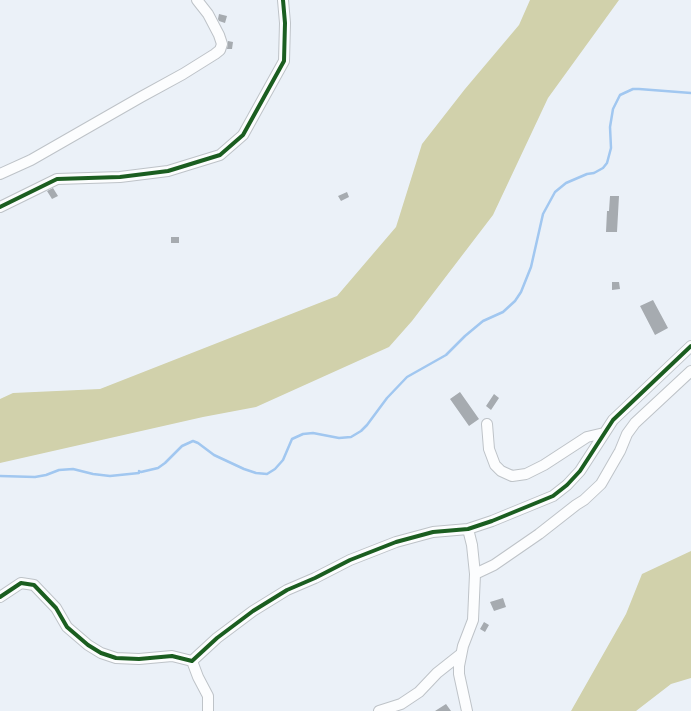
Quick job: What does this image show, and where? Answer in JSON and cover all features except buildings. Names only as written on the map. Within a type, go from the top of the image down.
[{"type":"street","points":[[0,174],[31,160],[120,108],[183,74],[220,50],[222,44],[220,35],[208,14],[197,0]]},
{"type":"street","points":[[1,205],[57,178],[120,177],[168,171],[220,154],[243,135],[284,61],[285,30],[283,0]]},
{"type":"street","points":[[192,661],[217,638],[252,611],[287,590],[316,578],[350,560],[396,542],[433,532],[468,529],[492,522],[553,496],[580,472],[613,420],[691,346]]},
{"type":"street","points":[[475,574],[494,565],[539,534],[584,500],[601,484],[620,451],[627,434],[635,423],[691,371]]},
{"type":"street","points":[[487,424],[489,449],[495,465],[501,471],[512,476],[526,474],[544,465],[587,437],[604,433]]},
{"type":"street","points":[[467,711],[459,674],[461,654],[473,620],[475,574],[472,545],[468,529]]},
{"type":"street","points":[[0,597],[21,583],[34,585],[56,608],[71,631],[88,645],[101,653],[116,658],[139,659],[172,656],[192,661]]},
{"type":"street","points":[[379,711],[401,704],[419,692],[437,673],[461,654]]},
{"type":"street","points":[[192,661],[208,696],[208,711]]},
{"type":"green space","points":[[530,0],[619,0],[548,98],[493,215],[412,321],[389,347],[256,407],[203,417],[0,463],[0,399],[13,393],[100,389],[337,296],[396,227],[422,144],[465,89],[519,25]]},
{"type":"green space","points":[[691,551],[691,678],[671,684],[636,711],[571,711],[626,614],[642,574]]},
{"type":"waterway","points":[[0,476],[35,477],[59,470],[73,469],[110,476],[139,473],[139,471],[141,472],[158,468],[182,446],[193,441],[214,455],[244,469],[256,473],[267,474],[275,469],[283,460],[292,439],[303,434],[313,433],[339,438],[351,437],[367,425],[387,398],[407,377],[446,355],[483,321],[503,312],[515,301],[521,292],[531,267],[543,214],[555,192],[566,183],[587,174],[594,173],[603,168],[607,163],[611,148],[610,127],[613,109],[620,95],[633,89],[691,93]]},
{"type":"cycle path","points":[[0,207],[57,179],[120,177],[168,171],[220,155],[243,135],[284,61],[285,23],[283,0]]},
{"type":"cycle path","points":[[0,597],[21,583],[34,585],[56,608],[67,627],[88,645],[101,653],[116,658],[139,659],[172,656],[192,661],[217,638],[253,611],[287,590],[315,578],[350,560],[396,542],[433,532],[468,529],[492,521],[553,496],[567,485],[580,471],[613,420],[691,346]]}]
